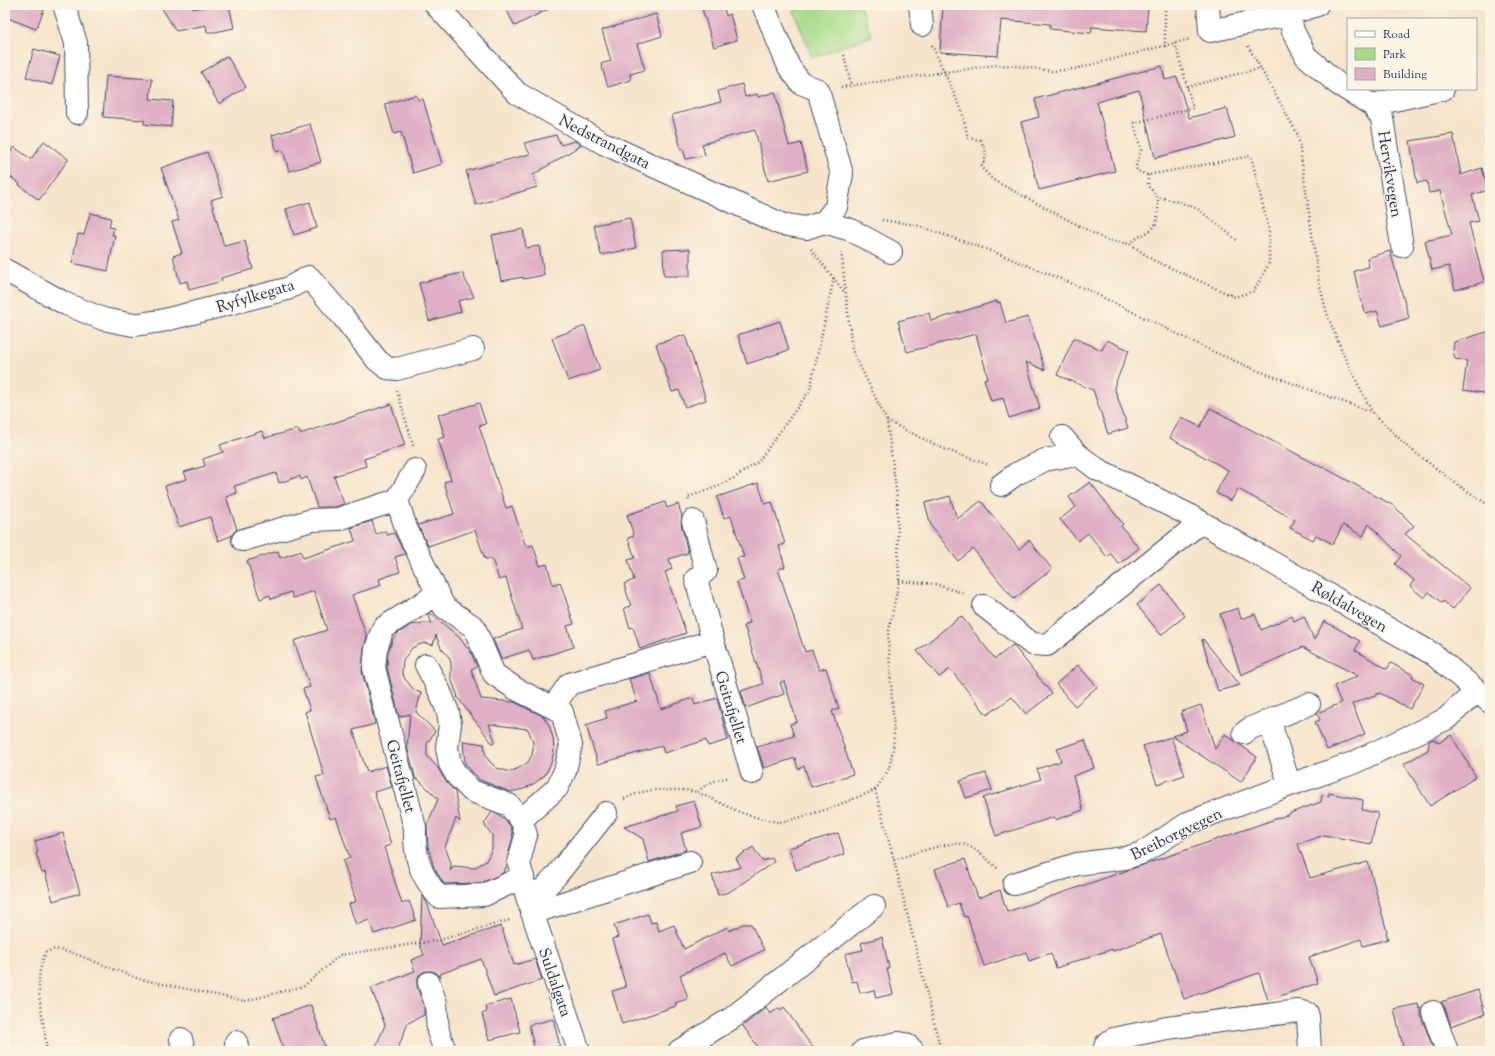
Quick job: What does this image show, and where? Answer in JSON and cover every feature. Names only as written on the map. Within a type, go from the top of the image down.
[{"type":"street","points":[[64,5],[76,43],[77,113]]},
{"type":"street","name":"Nedstrandgata","points":[[436,5],[517,93],[603,143],[781,224],[812,231],[851,230],[891,252]]},
{"type":"street","points":[[763,5],[789,67],[800,83],[818,90],[842,174],[836,208],[812,231]]},
{"type":"street","points":[[1208,5],[1210,31],[1289,14],[1317,5]]},
{"type":"street","name":"Hervikvegen","points":[[1289,14],[1293,31],[1306,56],[1338,84],[1347,90]]},
{"type":"street","name":"Hervikvegen","points":[[1348,90],[1372,105],[1382,118],[1402,246]]},
{"type":"street","points":[[1372,105],[1439,90]]},
{"type":"street","name":"Ryfylkegata","points":[[5,270],[66,304],[103,319],[133,325],[161,321],[287,289],[309,277],[377,360],[387,368],[397,369]]},
{"type":"street","points":[[397,369],[473,349]]},
{"type":"street","name":"Røldalvegen","points":[[1062,437],[1077,454],[1097,470],[1201,522],[1433,654],[1483,696]]},
{"type":"street","points":[[1009,479],[1045,460],[1077,454]]},
{"type":"street","points":[[243,540],[312,520],[338,519],[397,500],[415,470]]},
{"type":"street","points":[[397,500],[406,528],[444,607],[474,626],[494,674],[516,690],[562,712],[571,746],[565,771],[557,788],[521,820]]},
{"type":"street","name":"Geitafjellet","points":[[693,521],[706,571],[696,579],[752,773]]},
{"type":"street","points":[[984,606],[1032,644],[1047,645],[1201,522]]},
{"type":"street","name":"Geitafjellet","points":[[437,594],[383,628],[376,650],[374,668],[415,828],[415,842],[418,860],[428,884],[439,897],[484,895],[527,896]]},
{"type":"street","points":[[553,707],[569,684],[713,641]]},
{"type":"street","points":[[426,665],[440,692],[448,712],[450,724],[447,748],[450,764],[457,776],[472,791],[509,805],[521,820],[526,835],[519,862],[527,896]]},
{"type":"street","name":"Breiborgvegen","points":[[1014,884],[1077,864],[1125,858],[1142,853],[1190,822],[1353,763],[1446,719],[1483,696]]},
{"type":"street","points":[[1244,733],[1251,728],[1309,704]]},
{"type":"street","points":[[1270,721],[1282,764],[1290,785]]},
{"type":"street","points":[[527,896],[545,888],[606,813]]},
{"type":"street","points":[[527,896],[690,862]]},
{"type":"street","name":"Suldalgata","points":[[527,896],[579,1051]]},
{"type":"street","points":[[679,1051],[701,1045],[732,1018],[874,906]]},
{"type":"street","points":[[429,983],[436,1004],[438,1031],[445,1051]]},
{"type":"street","points":[[1104,1051],[1106,1044],[1113,1039],[1167,1028],[1298,1011],[1306,1013],[1308,1017],[1310,1051]]},
{"type":"street","points":[[1432,1012],[1447,1051]]},
{"type":"street","points":[[863,1051],[898,1043],[909,1046],[913,1051]]},
{"type":"path","points":[[1165,47],[1166,5]]},
{"type":"path","points":[[921,15],[962,111],[968,138],[980,140],[985,149],[986,159],[981,167],[993,180],[1106,240],[1130,244],[1153,260],[1235,296],[1254,291],[1269,264],[1269,231],[1251,156],[1148,175],[1137,171],[1136,166],[1141,150],[1134,123],[1193,108],[1175,44]]},
{"type":"path","points":[[1236,25],[1298,135],[1319,283],[1328,317],[1345,358],[1372,412],[1408,447],[1455,484],[1490,506]]},
{"type":"path","points":[[818,90],[995,65],[1017,66],[1052,71],[1075,69],[1165,47],[1186,41],[1210,31]]},
{"type":"path","points":[[844,55],[851,85]]},
{"type":"path","points":[[1187,87],[1261,68]]},
{"type":"path","points":[[1148,175],[1148,186],[1158,197],[1198,209],[1238,240]]},
{"type":"path","points":[[1130,244],[1152,229],[1158,216],[1158,197]]},
{"type":"path","points":[[851,230],[861,222],[873,219],[916,225],[987,250],[1088,290],[1214,352],[1256,370],[1372,412]]},
{"type":"path","points":[[812,231],[817,254],[846,293]]},
{"type":"path","points":[[606,813],[621,800],[645,792],[672,789],[697,792],[739,812],[778,822],[805,817],[875,790],[883,779],[888,768],[893,750],[894,714],[888,636],[899,581],[897,498],[887,421],[852,350],[840,248],[812,231]]},
{"type":"path","points":[[693,521],[688,497],[714,488],[734,478],[758,462],[810,390],[834,278]]},
{"type":"path","points":[[397,369],[396,386],[417,457],[415,470]]},
{"type":"path","points":[[887,421],[1009,479]]},
{"type":"path","points":[[899,581],[935,584],[967,594],[984,606]]},
{"type":"path","points":[[697,792],[714,780],[752,773]]},
{"type":"path","points":[[875,790],[894,860],[941,1051]]},
{"type":"path","points":[[894,860],[945,845],[961,843],[968,845],[996,867],[1014,884]]},
{"type":"path","points":[[46,1051],[39,997],[39,974],[41,962],[46,952],[55,949],[73,953],[139,980],[245,1001],[304,986],[340,955],[440,940],[527,896]]},
{"type":"green space","points":[[809,5],[860,5],[872,36],[812,58],[794,11]]},
{"type":"building","points":[[5,5],[46,5],[36,29],[5,17]]},
{"type":"building","points":[[160,5],[192,5],[193,9],[215,5],[229,5],[234,28],[207,32],[206,25],[176,31]]},
{"type":"building","points":[[504,5],[556,5],[515,26]]},
{"type":"building","points":[[701,5],[723,5],[726,16],[730,14],[737,40],[714,47]]},
{"type":"building","points":[[943,5],[1148,5],[1146,31],[1092,27],[1091,33],[1050,29],[1050,24],[1001,20],[998,56],[940,52]]},
{"type":"building","points":[[656,14],[662,36],[637,44],[645,70],[630,74],[631,80],[608,87],[601,64],[611,61],[602,30]]},
{"type":"building","points":[[34,49],[60,56],[52,85],[26,77]]},
{"type":"building","points":[[227,56],[246,87],[219,104],[201,72]]},
{"type":"building","points":[[1162,66],[1165,80],[1177,77],[1189,118],[1227,108],[1235,137],[1155,158],[1139,90],[1097,102],[1115,171],[1039,190],[1021,122],[1039,117],[1035,99]]},
{"type":"building","points":[[106,76],[152,79],[150,99],[173,101],[171,127],[144,124],[144,120],[103,117]]},
{"type":"building","points":[[742,84],[745,97],[757,94],[758,97],[775,92],[789,146],[801,143],[808,171],[768,181],[755,130],[702,144],[705,155],[686,159],[683,149],[681,149],[672,115],[721,102],[718,91]]},
{"type":"building","points":[[416,95],[418,100],[423,99],[442,164],[413,173],[401,132],[394,134],[385,104]]},
{"type":"building","points":[[310,124],[321,162],[289,171],[283,150],[277,152],[272,135]]},
{"type":"building","points":[[1453,134],[1461,175],[1482,168],[1488,190],[1472,195],[1479,221],[1469,223],[1484,282],[1455,290],[1449,266],[1432,270],[1425,241],[1452,235],[1440,191],[1429,193],[1427,181],[1417,183],[1410,141]]},
{"type":"building","points":[[556,135],[561,145],[575,141],[581,145],[533,175],[537,187],[476,205],[466,171],[530,154],[524,143]]},
{"type":"building","points":[[44,141],[68,160],[39,200],[5,173],[5,160],[14,147],[31,159]]},
{"type":"building","points":[[207,152],[223,196],[211,200],[224,246],[245,241],[253,269],[221,278],[222,281],[189,290],[187,281],[180,283],[173,256],[182,253],[172,222],[179,220],[161,168]]},
{"type":"building","points":[[310,202],[317,228],[294,235],[286,209]]},
{"type":"building","points":[[90,213],[111,218],[109,227],[114,228],[112,235],[115,235],[108,271],[72,263],[78,234],[84,235]]},
{"type":"building","points":[[630,218],[636,248],[601,255],[594,225]]},
{"type":"building","points":[[523,229],[526,248],[539,246],[544,275],[501,281],[492,235]]},
{"type":"building","points":[[690,249],[690,276],[664,276],[663,250]]},
{"type":"building","points":[[1390,251],[1409,318],[1382,326],[1377,311],[1366,314],[1361,302],[1354,271],[1369,267],[1367,258]]},
{"type":"building","points":[[462,273],[474,297],[458,301],[461,312],[429,321],[419,283]]},
{"type":"building","points":[[997,301],[997,303],[1000,302],[1006,323],[1028,317],[1045,370],[1026,362],[1040,408],[1009,418],[1003,398],[991,401],[984,379],[988,378],[976,334],[907,352],[898,321],[929,313],[931,321]]},
{"type":"building","points":[[780,321],[789,350],[747,364],[738,335]]},
{"type":"building","points":[[585,326],[600,370],[568,381],[552,338]]},
{"type":"building","points":[[1490,331],[1490,394],[1463,390],[1467,361],[1455,359],[1453,350],[1454,342]]},
{"type":"building","points":[[685,335],[706,400],[685,407],[679,390],[672,392],[656,344]]},
{"type":"building","points":[[1074,338],[1102,350],[1107,340],[1129,350],[1114,387],[1128,428],[1108,434],[1093,390],[1057,375]]},
{"type":"building","points":[[479,403],[486,424],[479,426],[506,508],[512,506],[526,547],[533,545],[540,566],[547,564],[553,585],[560,582],[574,624],[567,626],[574,647],[533,660],[529,650],[501,659],[493,639],[522,629],[506,578],[499,580],[492,559],[485,559],[475,530],[428,546],[418,525],[454,514],[444,482],[451,480],[438,439],[445,437],[438,415]]},
{"type":"building","points":[[391,404],[405,445],[364,459],[366,466],[334,476],[344,504],[336,507],[317,507],[307,477],[301,480],[300,476],[279,483],[276,473],[234,486],[237,493],[226,497],[237,529],[231,536],[218,541],[210,517],[179,527],[165,486],[187,479],[184,472],[205,466],[203,459],[223,452],[220,445],[262,431],[265,438],[298,429],[300,434]]},
{"type":"building","points":[[1210,408],[1394,506],[1414,526],[1405,534],[1470,588],[1453,609],[1443,601],[1442,603],[1429,592],[1424,598],[1410,586],[1414,580],[1395,564],[1401,556],[1369,524],[1363,536],[1343,525],[1333,544],[1316,535],[1313,540],[1290,528],[1295,520],[1238,489],[1231,501],[1216,493],[1228,470],[1170,438],[1181,417],[1200,427]]},
{"type":"building","points":[[1090,482],[1123,524],[1121,526],[1139,548],[1119,564],[1111,554],[1107,557],[1088,533],[1078,541],[1060,519],[1076,507],[1069,497]]},
{"type":"building","points":[[758,483],[765,504],[772,502],[785,544],[779,546],[785,567],[778,569],[798,631],[805,652],[812,650],[819,670],[826,668],[839,709],[832,711],[853,774],[811,787],[804,766],[798,769],[795,758],[764,768],[757,747],[794,736],[790,724],[797,722],[784,681],[780,683],[784,694],[746,708],[741,691],[763,684],[744,625],[750,623],[737,582],[744,580],[737,558],[744,557],[731,516],[724,518],[717,497]]},
{"type":"building","points":[[950,496],[957,519],[981,501],[1019,549],[1029,540],[1052,569],[1014,599],[973,549],[958,561],[931,526],[925,503]]},
{"type":"building","points":[[665,502],[667,508],[678,504],[682,516],[681,524],[688,553],[669,559],[672,569],[665,572],[686,633],[640,649],[633,627],[630,628],[624,608],[631,606],[624,584],[634,580],[628,560],[635,558],[628,538],[634,536],[627,515]]},
{"type":"building","points":[[372,521],[376,534],[386,531],[387,535],[394,533],[405,554],[395,557],[400,572],[379,579],[381,585],[352,595],[367,637],[364,648],[362,671],[375,724],[353,730],[367,772],[386,766],[392,787],[374,792],[391,845],[384,847],[402,904],[409,901],[416,920],[374,934],[369,920],[356,925],[349,904],[356,901],[343,861],[350,858],[336,817],[330,819],[316,777],[324,775],[305,712],[310,710],[303,689],[310,687],[294,641],[327,630],[314,591],[293,598],[291,592],[271,599],[270,595],[260,599],[247,561],[278,551],[280,558],[301,551],[303,558],[355,541],[351,528]]},
{"type":"building","points":[[1161,585],[1185,616],[1161,635],[1137,605]]},
{"type":"building","points":[[1238,608],[1241,619],[1255,614],[1261,630],[1292,616],[1294,621],[1304,616],[1314,640],[1324,621],[1360,641],[1355,650],[1387,669],[1391,663],[1413,675],[1412,677],[1424,684],[1410,709],[1380,693],[1352,704],[1365,734],[1327,750],[1315,722],[1320,720],[1317,713],[1341,703],[1334,686],[1358,676],[1303,647],[1241,675],[1220,614]]},
{"type":"building","points":[[430,613],[459,637],[467,648],[469,648],[477,667],[471,669],[481,699],[514,702],[543,716],[549,725],[553,738],[554,751],[551,763],[545,775],[535,783],[524,789],[510,792],[480,780],[465,764],[463,741],[484,744],[487,758],[491,763],[497,768],[510,772],[523,766],[528,762],[532,755],[533,742],[528,729],[489,724],[495,742],[493,744],[457,697],[451,678],[451,663],[449,657],[441,648],[436,635],[433,645],[425,643],[412,648],[403,660],[402,673],[405,679],[414,690],[421,693],[416,712],[435,731],[427,744],[427,756],[438,768],[446,782],[455,792],[460,822],[456,818],[445,847],[451,863],[450,871],[453,866],[474,868],[486,861],[492,849],[492,835],[484,824],[492,812],[501,816],[511,827],[513,837],[507,859],[507,866],[503,873],[481,883],[444,884],[434,868],[428,846],[427,825],[438,799],[418,779],[416,780],[407,746],[410,714],[399,717],[387,667],[388,652],[393,639],[398,633],[411,625],[432,623],[428,614]]},
{"type":"building","points":[[961,616],[995,659],[1013,645],[1052,694],[1026,714],[1012,697],[987,715],[950,669],[939,677],[917,651]]},
{"type":"building","points":[[1203,639],[1240,685],[1218,691],[1202,640]]},
{"type":"building","points":[[1078,665],[1097,687],[1075,706],[1056,684]]},
{"type":"building","points":[[650,673],[661,709],[693,698],[695,705],[717,698],[728,740],[708,746],[706,740],[664,753],[662,746],[598,764],[586,725],[607,718],[605,711],[637,701],[629,679]]},
{"type":"building","points":[[1201,705],[1215,749],[1225,734],[1257,757],[1241,782],[1172,736],[1187,731],[1181,712]]},
{"type":"building","points":[[1451,735],[1476,777],[1430,806],[1404,764],[1428,750],[1429,741],[1433,739],[1439,743]]},
{"type":"building","points":[[1171,737],[1185,775],[1157,784],[1143,746]]},
{"type":"building","points":[[1085,740],[1094,768],[1073,776],[1083,810],[1055,820],[1054,817],[996,836],[983,798],[1041,779],[1037,769],[1061,761],[1057,749]]},
{"type":"building","points":[[986,773],[992,790],[966,798],[960,781]]},
{"type":"building","points":[[1329,793],[1363,800],[1362,810],[1378,813],[1371,844],[1324,835],[1298,844],[1310,878],[1368,862],[1388,939],[1363,946],[1361,939],[1309,957],[1318,983],[1268,1000],[1259,973],[1184,999],[1161,934],[1113,951],[1112,949],[1056,968],[1051,953],[1029,961],[1026,952],[984,966],[967,916],[964,917],[959,903],[948,907],[935,869],[965,859],[978,898],[1000,890],[1007,912],[1290,814],[1321,802],[1322,795],[1329,796]]},
{"type":"building","points":[[694,801],[702,827],[681,833],[686,850],[649,862],[643,839],[624,827],[678,811],[676,806]]},
{"type":"building","points":[[63,833],[80,893],[53,901],[45,872],[42,873],[36,853],[38,852],[35,841]]},
{"type":"building","points":[[838,833],[845,854],[796,870],[789,848]]},
{"type":"building","points":[[753,847],[762,861],[772,858],[774,862],[729,892],[718,895],[712,875],[741,867],[736,858]]},
{"type":"building","points":[[422,895],[427,903],[442,945],[501,926],[514,965],[535,959],[542,980],[494,996],[481,959],[440,974],[441,977],[432,971],[425,971],[419,975],[417,981],[417,987],[424,1006],[424,1015],[408,1023],[397,1051],[387,1051],[376,1046],[385,1025],[371,988],[415,971],[411,960],[424,955],[420,945]]},
{"type":"building","points":[[648,914],[651,923],[656,922],[659,931],[674,925],[684,949],[727,927],[729,931],[743,924],[751,924],[764,950],[732,966],[725,953],[680,975],[688,999],[675,1003],[676,1006],[622,1024],[612,991],[626,987],[612,939],[618,937],[614,925]]},
{"type":"building","points":[[882,937],[893,994],[876,998],[874,990],[860,993],[857,981],[852,982],[845,954],[863,950],[861,943]]},
{"type":"building","points":[[1478,990],[1485,1014],[1451,1026],[1445,1008],[1441,1002]]},
{"type":"building","points":[[511,999],[520,1032],[489,1040],[482,1014],[487,1012],[485,1006]]},
{"type":"building","points":[[1418,1004],[1419,1009],[1421,1008],[1421,1016],[1434,1051],[1404,1051],[1394,1009]]},
{"type":"building","points":[[311,1005],[325,1047],[314,1051],[284,1051],[273,1018]]},
{"type":"building","points":[[766,1007],[770,1014],[779,1008],[781,1010],[784,1007],[815,1051],[761,1051],[743,1026]]},
{"type":"building","points":[[553,1019],[560,1046],[535,1051],[529,1025]]}]
